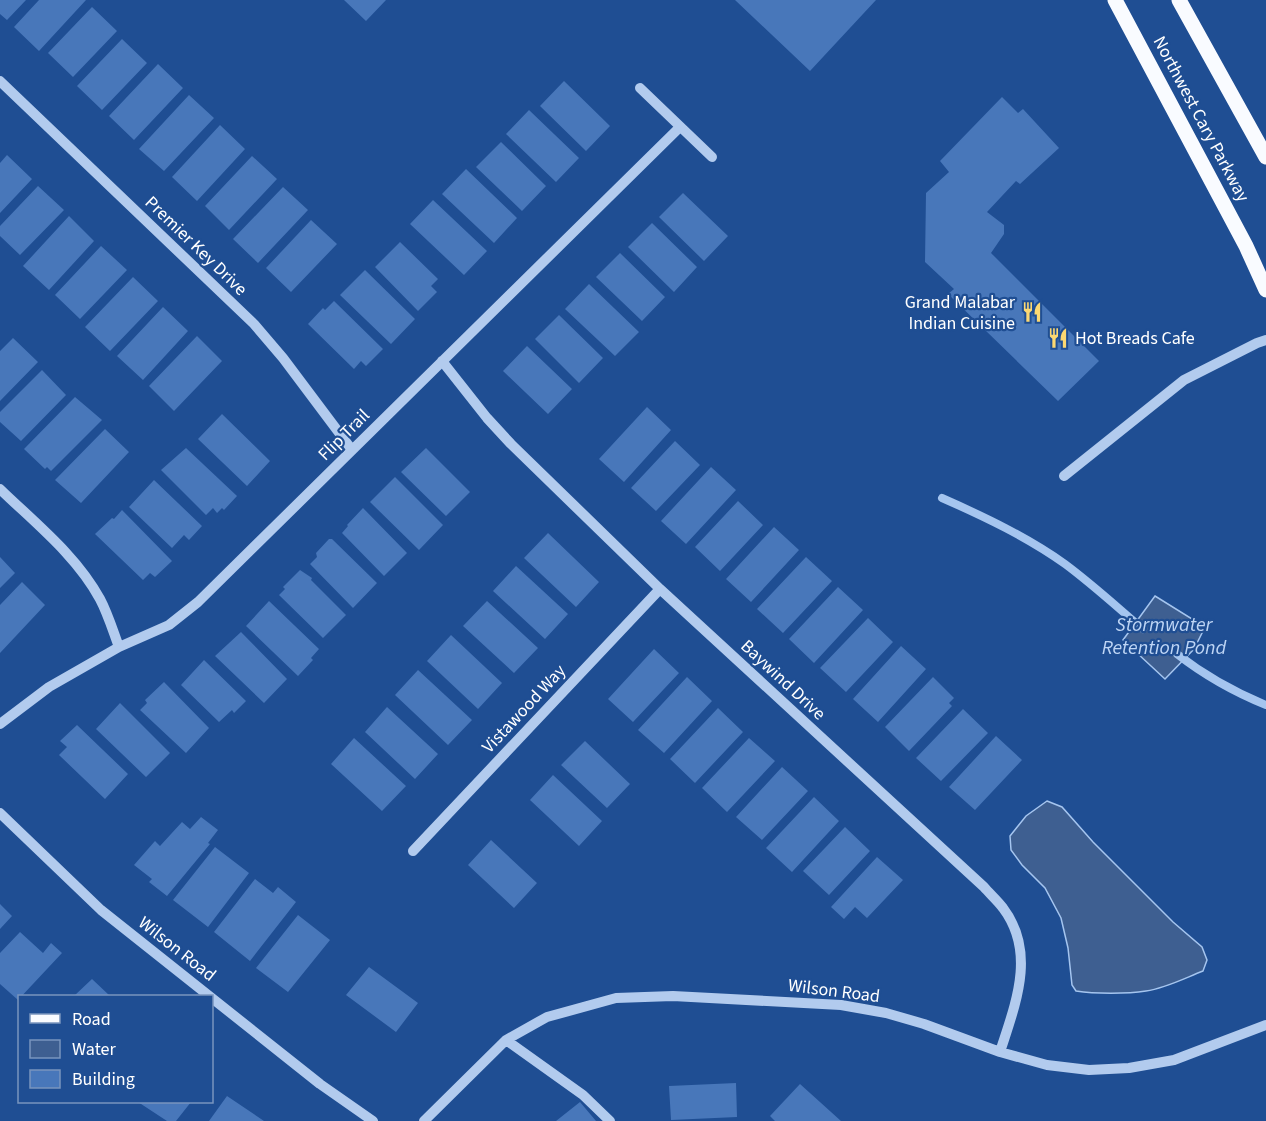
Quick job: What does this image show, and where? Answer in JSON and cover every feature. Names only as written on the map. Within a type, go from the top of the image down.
[{"type":"main road","name":"Northwest Cary Parkway","points":[[1115,0],[1246,246],[1266,291]]},
{"type":"main road","name":"Northwest Cary Parkway","points":[[1179,0],[1266,157]]},
{"type":"street","name":"Premier Key Drive","points":[[0,81],[254,324],[283,358],[352,450]]},
{"type":"street","points":[[640,88],[712,157]]},
{"type":"street","name":"Flip Trail","points":[[0,724],[49,687],[120,647],[170,625],[198,602],[680,127]]},
{"type":"street","points":[[1064,476],[1184,380],[1266,340]]},
{"type":"street","name":"Baywind Drive","points":[[442,361],[487,418],[511,444],[660,589],[1004,908],[1014,925],[1022,956],[1020,985],[1000,1052]]},
{"type":"street","points":[[0,489],[71,558],[84,574],[100,600],[120,647]]},
{"type":"street","name":"Vistawood Way","points":[[413,851],[660,589]]},
{"type":"street","name":"Wilson Road","points":[[0,813],[101,910],[208,995]]},
{"type":"street","name":"Wilson Road","points":[[424,1121],[506,1040],[547,1017],[616,998],[673,996],[841,1005],[886,1013],[924,1024],[1000,1052],[1047,1065],[1089,1070],[1129,1068],[1174,1060],[1266,1025]]},
{"type":"street","name":"Wilson Road","points":[[213,999],[320,1084],[373,1121]]},
{"type":"street","points":[[506,1040],[566,1082],[610,1121]]},
{"type":"water","name":"Stormwater Retention Pond","points":[[1155,596],[1205,627],[1194,649],[1165,679],[1123,640]]},
{"type":"water","points":[[1047,801],[1062,807],[1093,842],[1173,922],[1202,947],[1207,960],[1203,971],[1153,990],[1130,993],[1076,991],[1072,985],[1068,948],[1061,918],[1045,888],[1022,865],[1011,850],[1010,836],[1026,816]]},
{"type":"building","points":[[0,0],[26,0],[7,20],[0,14]]},
{"type":"building","points":[[39,0],[86,0],[39,51],[14,27]]},
{"type":"building","points":[[344,0],[386,0],[366,21]]},
{"type":"building","points":[[735,0],[876,0],[810,71]]},
{"type":"building","points":[[92,7],[117,31],[73,77],[48,53]]},
{"type":"building","points":[[122,39],[147,63],[102,110],[77,86]]},
{"type":"building","points":[[158,64],[183,88],[134,140],[109,116]]},
{"type":"building","points":[[564,81],[610,126],[586,151],[540,106]]},
{"type":"building","points":[[189,95],[214,118],[164,171],[139,149]]},
{"type":"building","points":[[1002,97],[1018,113],[1023,109],[1059,148],[1020,184],[1016,181],[987,212],[1004,225],[1004,234],[991,253],[1099,361],[1058,401],[948,294],[954,289],[925,262],[926,193],[949,172],[940,161]]},
{"type":"building","points":[[529,110],[579,158],[556,182],[506,134]]},
{"type":"building","points":[[220,125],[245,149],[197,201],[172,177]]},
{"type":"building","points":[[501,142],[546,186],[522,211],[476,167]]},
{"type":"building","points":[[7,155],[32,179],[0,213],[0,163]]},
{"type":"building","points":[[252,156],[277,179],[229,230],[205,206]]},
{"type":"building","points":[[466,169],[517,218],[494,243],[442,194]]},
{"type":"building","points":[[38,186],[64,210],[20,255],[0,236],[0,226]]},
{"type":"building","points":[[283,187],[308,210],[258,263],[233,239]]},
{"type":"building","points":[[683,193],[728,236],[704,261],[659,217]]},
{"type":"building","points":[[433,200],[487,251],[464,275],[410,224]]},
{"type":"building","points":[[69,216],[94,241],[49,290],[23,266]]},
{"type":"building","points":[[311,220],[337,244],[291,292],[266,268]]},
{"type":"building","points":[[652,223],[697,267],[674,292],[628,247]]},
{"type":"building","points":[[400,242],[438,279],[431,286],[437,292],[418,311],[375,267]]},
{"type":"building","points":[[101,246],[127,270],[80,319],[55,295]]},
{"type":"building","points":[[620,253],[665,297],[642,321],[596,277]]},
{"type":"building","points":[[365,270],[415,319],[391,344],[340,295]]},
{"type":"building","points":[[133,277],[158,301],[110,351],[85,327]]},
{"type":"building","points":[[589,284],[639,332],[615,356],[565,309]]},
{"type":"building","points":[[334,301],[383,349],[366,366],[361,361],[354,369],[308,324],[323,308],[325,310]]},
{"type":"building","points":[[163,307],[188,331],[143,380],[117,356]]},
{"type":"building","points":[[559,315],[603,358],[579,383],[535,339]]},
{"type":"building","points":[[197,336],[222,361],[174,411],[149,386]]},
{"type":"building","points":[[13,338],[38,362],[0,401],[0,351]]},
{"type":"building","points":[[527,346],[572,389],[548,414],[503,371]]},
{"type":"building","points":[[42,370],[66,395],[21,441],[0,422],[0,412]]},
{"type":"building","points":[[75,397],[102,420],[51,471],[47,467],[45,469],[24,449]]},
{"type":"building","points":[[647,407],[671,430],[624,482],[599,459]]},
{"type":"building","points":[[222,414],[270,461],[247,486],[198,439]]},
{"type":"building","points":[[105,429],[129,452],[81,503],[55,480]]},
{"type":"building","points":[[675,441],[700,465],[656,511],[631,488]]},
{"type":"building","points":[[186,448],[237,496],[224,510],[222,508],[217,513],[213,508],[206,515],[161,470]]},
{"type":"building","points":[[426,448],[470,492],[446,516],[401,472]]},
{"type":"building","points":[[711,467],[736,490],[686,544],[661,521]]},
{"type":"building","points":[[395,477],[443,525],[419,550],[370,502]]},
{"type":"building","points":[[154,480],[202,526],[189,540],[184,535],[172,548],[129,507]]},
{"type":"building","points":[[738,501],[763,525],[720,571],[695,547]]},
{"type":"building","points":[[363,508],[407,553],[384,576],[342,533]]},
{"type":"building","points":[[122,510],[172,561],[155,577],[150,573],[143,580],[95,534]]},
{"type":"building","points":[[774,527],[799,550],[751,602],[726,579]]},
{"type":"building","points":[[548,533],[599,582],[576,607],[524,558]]},
{"type":"building","points":[[329,539],[332,539],[377,583],[353,608],[310,564],[317,557],[316,553]]},
{"type":"building","points":[[0,557],[15,573],[0,588]]},
{"type":"building","points":[[806,557],[832,581],[783,633],[757,609]]},
{"type":"building","points":[[516,566],[568,614],[545,639],[493,591]]},
{"type":"building","points":[[300,570],[312,578],[311,580],[346,615],[323,638],[279,595],[285,589],[283,587]]},
{"type":"building","points":[[22,582],[45,605],[0,653],[0,605]]},
{"type":"building","points":[[838,587],[863,610],[814,663],[789,639]]},
{"type":"building","points":[[269,601],[319,649],[311,658],[313,660],[298,676],[246,626]]},
{"type":"building","points":[[487,601],[538,648],[514,673],[463,626]]},
{"type":"building","points":[[868,618],[893,642],[846,692],[820,668]]},
{"type":"building","points":[[241,632],[287,679],[264,703],[215,656]]},
{"type":"building","points":[[451,635],[502,683],[478,709],[427,661]]},
{"type":"building","points":[[901,646],[926,669],[878,722],[853,699]]},
{"type":"building","points":[[654,649],[679,673],[633,722],[608,699]]},
{"type":"building","points":[[204,660],[246,701],[234,713],[232,710],[219,722],[181,685]]},
{"type":"building","points":[[418,670],[472,720],[448,745],[395,695]]},
{"type":"building","points":[[687,677],[712,701],[664,753],[638,730]]},
{"type":"building","points":[[933,677],[954,698],[949,703],[952,706],[909,751],[885,727]]},
{"type":"building","points":[[164,682],[209,728],[186,753],[140,710],[147,703],[145,700]]},
{"type":"building","points":[[120,703],[170,753],[146,777],[96,729]]},
{"type":"building","points":[[387,707],[438,754],[415,779],[365,732]]},
{"type":"building","points":[[718,708],[743,732],[695,783],[670,759]]},
{"type":"building","points":[[963,709],[988,733],[941,781],[916,758]]},
{"type":"building","points":[[77,725],[128,774],[105,799],[59,755],[67,747],[60,741]]},
{"type":"building","points":[[996,736],[1022,760],[975,810],[949,787]]},
{"type":"building","points":[[354,738],[406,786],[382,811],[331,764]]},
{"type":"building","points":[[749,738],[775,761],[727,812],[702,788]]},
{"type":"building","points":[[585,741],[630,784],[607,808],[561,765]]},
{"type":"building","points":[[782,767],[808,791],[762,840],[736,817]]},
{"type":"building","points":[[553,775],[602,821],[579,846],[530,800]]},
{"type":"building","points":[[814,797],[839,821],[792,872],[766,848]]},
{"type":"building","points":[[201,817],[218,830],[208,843],[210,844],[167,896],[149,882],[152,879],[134,865],[155,841],[160,846],[182,822],[190,829]]},
{"type":"building","points":[[845,827],[870,851],[829,895],[803,871]]},
{"type":"building","points":[[491,840],[537,883],[514,908],[468,865]]},
{"type":"building","points":[[215,847],[249,873],[208,927],[173,900]]},
{"type":"building","points":[[877,857],[903,880],[867,918],[855,907],[844,919],[831,907]]},
{"type":"building","points":[[255,879],[273,893],[278,887],[296,902],[250,961],[214,932]]},
{"type":"building","points":[[0,904],[12,916],[0,929]]},
{"type":"building","points":[[298,915],[330,940],[288,992],[256,968]]},
{"type":"building","points":[[20,932],[43,953],[51,943],[62,953],[23,995],[18,995],[18,1000],[0,984],[0,953]]},
{"type":"building","points":[[369,967],[418,1003],[396,1032],[346,995]]},
{"type":"building","points":[[92,979],[109,995],[75,995]]},
{"type":"building","points":[[736,1083],[737,1117],[671,1120],[669,1086]]},
{"type":"building","points":[[800,1084],[841,1121],[775,1121],[770,1116]]},
{"type":"building","points":[[227,1096],[264,1121],[209,1121]]},
{"type":"building","points":[[580,1102],[596,1121],[556,1121]]},
{"type":"building","points":[[140,1103],[190,1103],[176,1121],[167,1121]]},
{"type":"waterway","points":[[942,498],[1005,528],[1051,554],[1143,629]]},
{"type":"waterway","points":[[1177,654],[1220,682],[1266,705]]},
{"type":"place","name":"Grand Malabar Indian Cuisine","points":[[1032,312]]},
{"type":"place","name":"Hot Breads Cafe","points":[[1058,338]]}]
